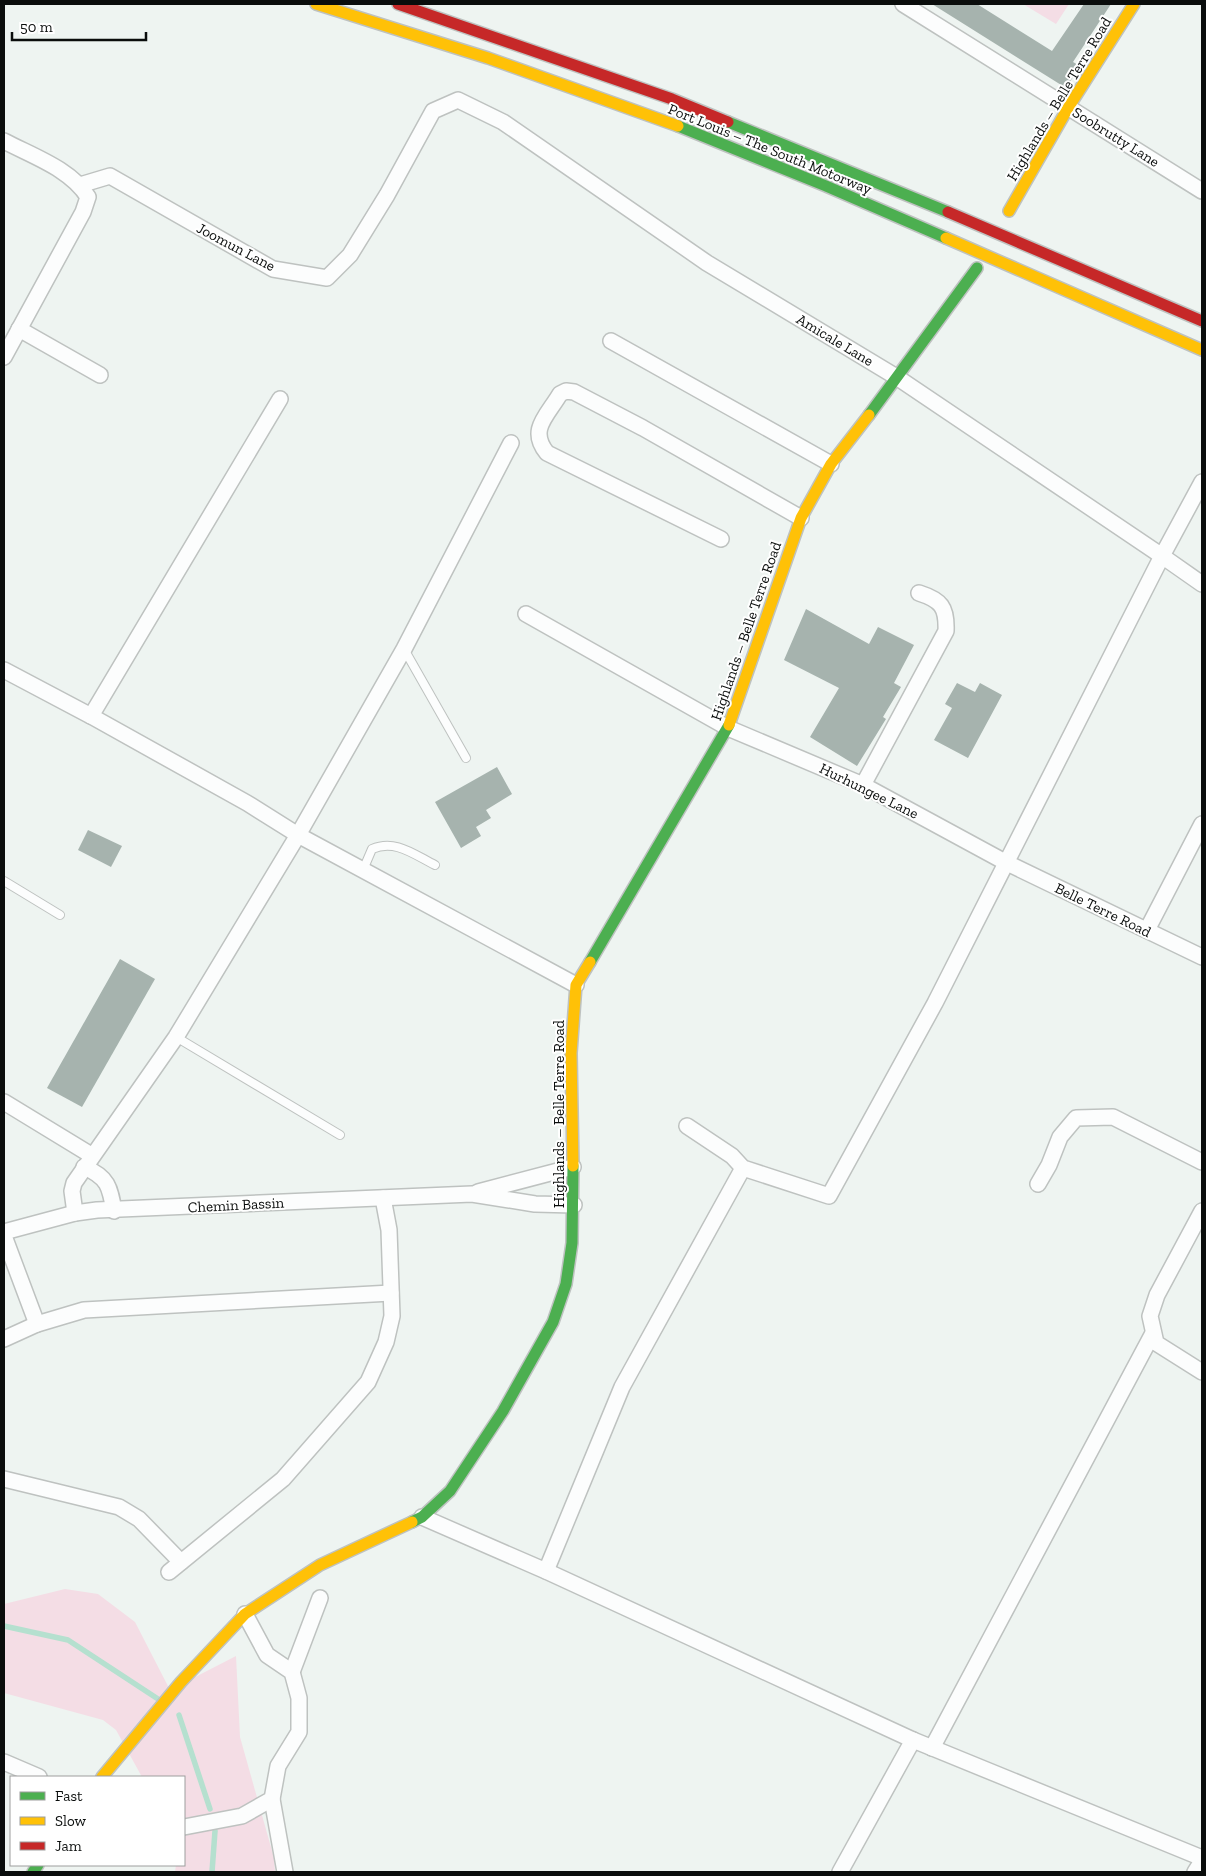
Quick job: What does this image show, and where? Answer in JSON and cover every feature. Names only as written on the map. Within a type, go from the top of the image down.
[{"type":"main road","name":"Port Louis – The South Motorway","points":[[316,4],[433,38],[623,106],[773,163],[1202,350]]},
{"type":"main road","name":"Port Louis – The South Motorway","points":[[398,4],[672,99],[907,195],[1202,321]]},
{"type":"main road","name":"Highlands – Belle Terre Road","points":[[1010,211],[1068,108],[1134,4]]},
{"type":"main road","name":"Highlands – Belle Terre Road","points":[[103,1776],[181,1682],[246,1614],[320,1565],[422,1517],[450,1491],[478,1450],[553,1322],[566,1284],[572,1243],[574,1205],[571,1053],[576,985],[728,728],[801,518],[831,464],[898,378],[978,268]]},
{"type":"street","name":"Soobrutty Lane","points":[[903,4],[1202,191]]},
{"type":"street","name":"Amicale Lane","points":[[433,111],[458,100],[503,122],[707,263],[898,378],[1202,584]]},
{"type":"street","name":"Joomun Lane","points":[[80,184],[110,176],[273,269],[328,278],[350,255],[387,195],[433,111]]},
{"type":"street","points":[[4,141],[48,164],[80,184],[88,197],[83,212],[4,357]]},
{"type":"street","points":[[19,329],[100,375]]},
{"type":"street","points":[[611,341],[831,464]]},
{"type":"street","points":[[721,539],[547,453],[538,442],[538,430],[560,394],[574,392],[635,423],[801,518]]},
{"type":"street","points":[[91,716],[280,399]]},
{"type":"street","points":[[75,1213],[72,1191],[74,1182],[176,1037],[298,835],[404,649],[511,443]]},
{"type":"street","points":[[687,1126],[732,1156],[743,1168],[829,1196],[935,1003],[1005,862],[1202,482]]},
{"type":"street","points":[[864,785],[946,631],[947,615],[936,599],[919,593]]},
{"type":"street","name":"Hurhungee Lane","points":[[526,614],[728,728],[864,785],[1005,862]]},
{"type":"street","points":[[5,673],[91,716],[247,803],[298,835],[576,985]]},
{"type":"street","points":[[1147,930],[1202,824]]},
{"type":"street","name":"Belle Terre Road","points":[[1005,862],[1202,957]]},
{"type":"street","points":[[4,1102],[88,1161],[104,1180],[110,1191],[114,1210]]},
{"type":"street","points":[[1038,1184],[1049,1165],[1060,1137],[1076,1118],[1113,1118],[1202,1162]]},
{"type":"street","points":[[472,1194],[573,1167]]},
{"type":"street","points":[[546,1571],[622,1387],[743,1168]]},
{"type":"street","points":[[472,1194],[535,1204],[574,1205]]},
{"type":"street","name":"Chemin Bassin","points":[[4,1232],[75,1213],[472,1194]]},
{"type":"street","points":[[168,1572],[283,1479],[368,1382],[386,1342],[392,1316],[389,1230],[383,1198]]},
{"type":"street","points":[[1202,1210],[1157,1295],[1150,1316],[1152,1335],[1156,1344],[1202,1372]]},
{"type":"street","points":[[4,1236],[37,1324]]},
{"type":"street","points":[[4,1340],[37,1324],[84,1310],[391,1293]]},
{"type":"street","points":[[932,1748],[1152,1335]]},
{"type":"street","points":[[4,1479],[119,1507],[139,1519],[181,1562]]},
{"type":"street","points":[[422,1517],[546,1571],[913,1740],[1202,1860],[1195,1872]]},
{"type":"street","points":[[285,1872],[272,1799],[278,1766],[299,1732],[299,1698],[292,1672],[320,1598]]},
{"type":"street","points":[[246,1614],[266,1655],[292,1672]]},
{"type":"street","points":[[840,1872],[913,1740]]},
{"type":"street","points":[[4,1762],[37,1776]]},
{"type":"street","points":[[185,1827],[242,1816],[272,1799]]},
{"type":"lane","points":[[404,649],[466,758]]},
{"type":"lane","points":[[363,870],[372,849],[384,844],[398,847],[435,864]]},
{"type":"lane","points":[[4,882],[60,915]]},
{"type":"lane","points":[[176,1037],[340,1135]]},
{"type":"shaded area","points":[[1023,4],[1069,4],[1056,24]]},
{"type":"shaded area","points":[[65,1589],[98,1594],[135,1622],[170,1690],[236,1656],[240,1737],[274,1858],[275,1872],[175,1872],[176,1866],[185,1866],[185,1776],[141,1776],[116,1730],[103,1720],[4,1693],[4,1604]]},
{"type":"building","points":[[932,4],[977,4],[1052,51],[1084,4],[1111,4],[1073,62],[1080,66],[1066,88]]},
{"type":"building","points":[[806,609],[869,644],[878,627],[914,645],[894,683],[901,687],[883,717],[886,719],[857,766],[810,737],[839,688],[784,660]]},
{"type":"building","points":[[957,683],[975,692],[980,683],[1002,695],[968,758],[934,740],[952,708],[945,704]]},
{"type":"building","points":[[497,767],[512,794],[486,810],[491,818],[476,827],[481,836],[461,848],[435,802]]},
{"type":"building","points":[[88,830],[122,846],[111,867],[78,850]]},
{"type":"building","points":[[120,959],[155,979],[82,1107],[47,1088]]},
{"type":"waterway","points":[[4,1626],[68,1640],[158,1699]]},
{"type":"waterway","points":[[179,1715],[210,1809]]},
{"type":"waterway","points":[[212,1872],[215,1831]]},
{"type":"traffic: fast","points":[[728,122],[948,212]]},
{"type":"traffic: fast","points":[[678,126],[826,186],[946,238]]},
{"type":"traffic: fast","points":[[869,415],[977,268]]},
{"type":"traffic: fast","points":[[590,962],[729,725]]},
{"type":"traffic: fast","points":[[412,1522],[422,1517],[450,1491],[503,1411],[553,1322],[566,1284],[572,1243],[573,1166]]},
{"type":"traffic: fast","points":[[33,1872],[37,1866]]},
{"type":"traffic: slow","points":[[316,4],[488,58],[678,126]]},
{"type":"traffic: slow","points":[[1009,211],[1068,108],[1134,4]]},
{"type":"traffic: slow","points":[[946,238],[1202,350]]},
{"type":"traffic: slow","points":[[729,725],[801,518],[831,464],[869,415]]},
{"type":"traffic: slow","points":[[573,1166],[571,1053],[576,985],[590,962]]},
{"type":"traffic: slow","points":[[103,1776],[181,1682],[245,1614],[320,1565],[412,1522]]},
{"type":"traffic: jam","points":[[398,4],[672,99],[728,122]]},
{"type":"traffic: jam","points":[[948,212],[1202,321]]}]
